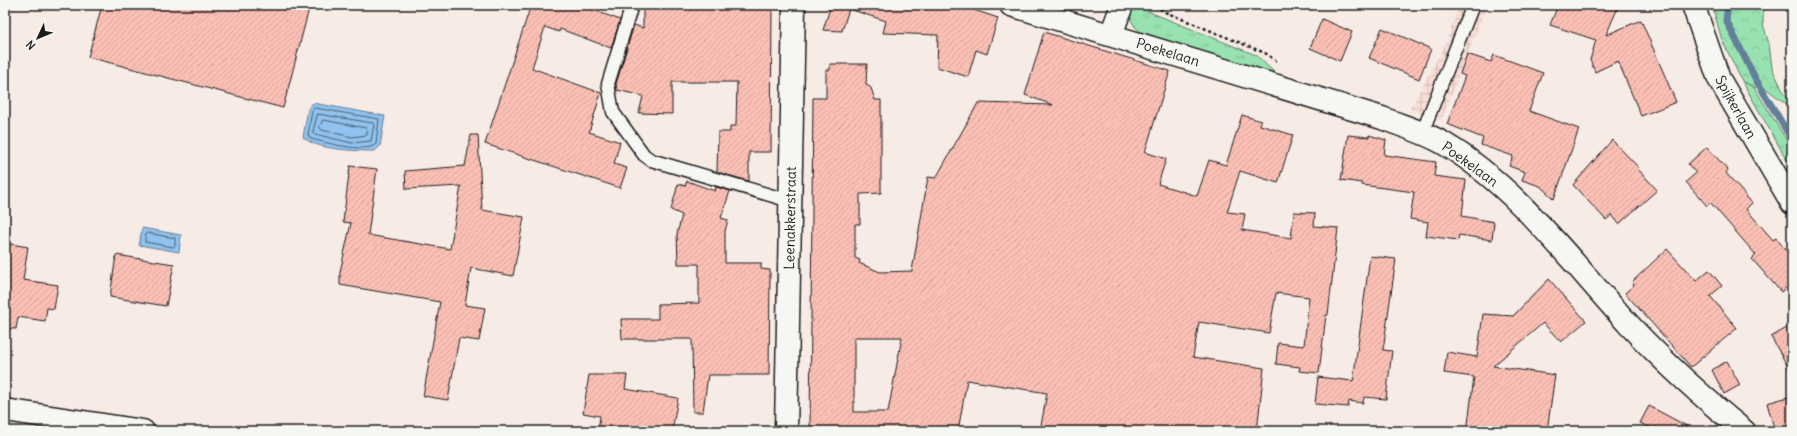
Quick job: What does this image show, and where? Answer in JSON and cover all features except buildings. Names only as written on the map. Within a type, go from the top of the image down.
[{"type":"street","name":"Leenakkerstraat","points":[[786,431],[794,5]]},
{"type":"street","name":"Poekelaan","points":[[1011,5],[1375,116],[1422,133],[1460,154],[1496,181],[1527,212],[1633,329],[1677,374],[1744,431]]},
{"type":"street","points":[[1111,35],[1122,5]]},
{"type":"street","name":"Spijkerlaan","points":[[1693,5],[1719,79],[1792,203]]},
{"type":"street","points":[[5,410],[143,431]]},
{"type":"lane","points":[[632,5],[608,84],[613,112],[644,155],[651,160],[790,201]]},
{"type":"lane","points":[[1422,133],[1473,5]]},
{"type":"path","points":[[1155,5],[1164,12],[1266,54],[1278,62]]},
{"type":"shaded area","points":[[1459,5],[1487,5],[1441,121],[1410,109],[1446,43]]},
{"type":"green space","points":[[1132,5],[1256,55],[1277,75],[1141,32],[1135,27],[1132,21]]},
{"type":"green space","points":[[1712,5],[1763,5],[1763,24],[1769,44],[1772,68],[1782,89],[1792,103],[1792,108],[1765,88],[1754,87],[1742,81],[1722,40]]},
{"type":"green space","points":[[1742,81],[1754,87],[1792,149],[1792,169]]},
{"type":"water","points":[[313,103],[385,116],[380,146],[375,151],[347,150],[317,145],[309,141],[303,137],[308,109]]},
{"type":"water","points":[[142,228],[181,235],[179,252],[139,245]]},
{"type":"waterway","points":[[1728,5],[1726,20],[1755,78],[1792,140]]}]
